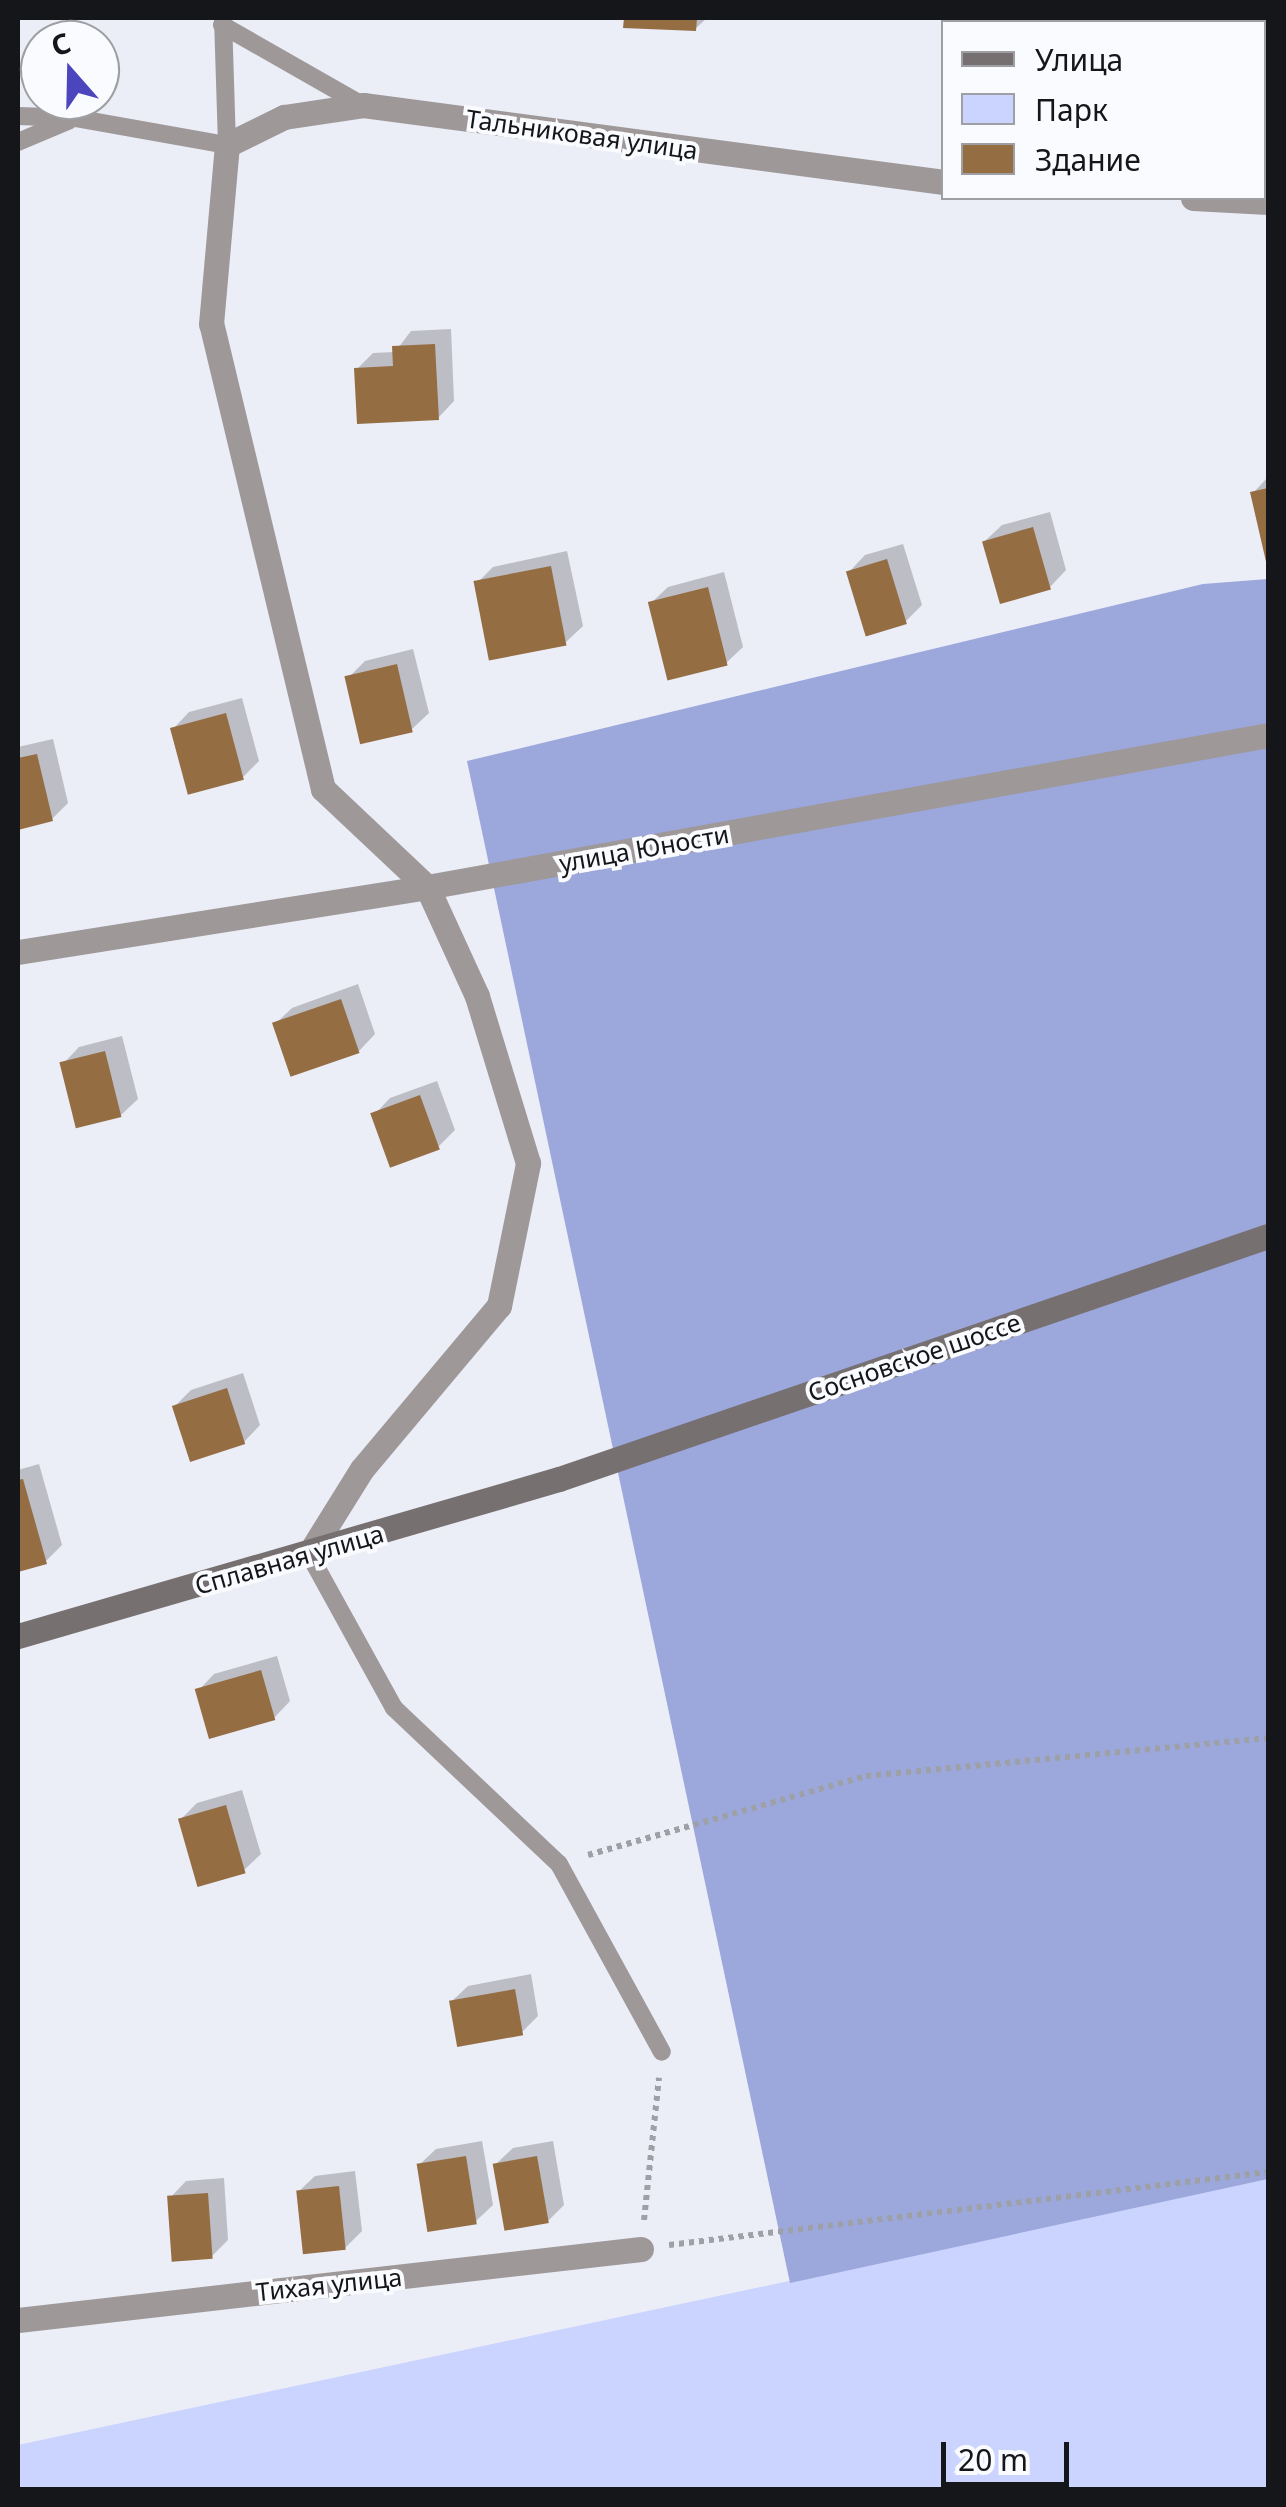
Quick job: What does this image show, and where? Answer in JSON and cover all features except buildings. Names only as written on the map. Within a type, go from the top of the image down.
[{"type":"street","name":"Тальниковая улица","points":[[227,145],[284,117],[362,105],[941,182]]},
{"type":"street","points":[[227,145],[210,324],[323,789],[427,887],[478,996],[528,1163],[499,1306],[362,1469],[309,1554]]},
{"type":"street","points":[[1230,200],[1268,202]]},
{"type":"street","name":"улица Юности","points":[[18,952],[427,887],[1268,735]]},
{"type":"street","name":"Сосновское шоссе","points":[[559,1479],[1268,1236]]},
{"type":"street","name":"Сплавная улица","points":[[18,1636],[559,1479]]},
{"type":"street","name":"Тихая улица","points":[[18,2320],[641,2249]]},
{"type":"lane","points":[[222,21],[362,105]]},
{"type":"lane","points":[[87,120],[227,145],[222,21]]},
{"type":"lane","points":[[18,142],[71,120]]},
{"type":"lane","points":[[309,1554],[394,1708],[559,1864],[662,2052]]},
{"type":"path","points":[[559,1864],[866,1776],[1268,1738]]},
{"type":"path","points":[[662,2052],[641,2249],[1268,2172]]},
{"type":"green space","points":[[1268,2179],[1268,2489],[18,2490],[18,2445]]},
{"type":"shaded area","points":[[1268,579],[1268,2179],[790,2283],[467,761],[1203,584]]}]
